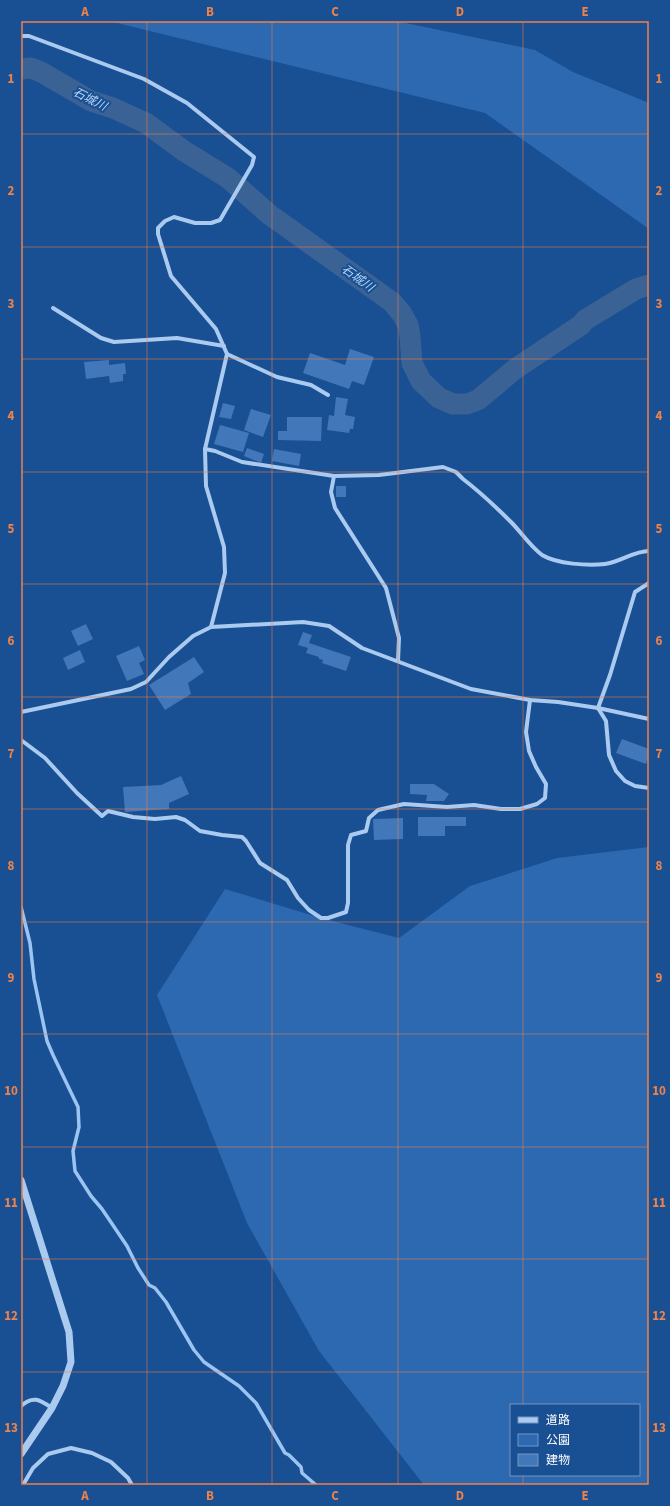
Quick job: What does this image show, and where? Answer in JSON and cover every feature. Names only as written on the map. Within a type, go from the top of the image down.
[{"type":"street","points":[[21,36],[29,36],[144,79],[187,103],[254,157],[252,165],[220,220],[211,223],[196,223],[174,218],[165,221],[158,228],[158,234],[171,276],[216,329],[227,354],[204,449],[206,486],[224,547],[225,573],[211,627]]},
{"type":"street","points":[[53,308],[101,338],[114,342],[177,338],[224,346]]},
{"type":"street","points":[[227,354],[277,378],[311,385],[328,395]]},
{"type":"street","points":[[204,449],[215,451],[242,462],[334,476],[379,475],[443,468],[456,472],[511,522],[530,544],[543,555],[556,561],[583,564],[606,564],[649,552]]},
{"type":"street","points":[[334,476],[331,492],[335,508],[386,588],[399,638],[398,661]]},
{"type":"street","points":[[598,708],[635,592],[649,583]]},
{"type":"street","points":[[21,712],[130,689],[146,682],[169,657],[193,636],[211,627],[303,622],[329,626],[362,648],[471,689],[530,700],[558,702],[598,708],[649,719]]},
{"type":"street","points":[[21,740],[44,758],[77,793],[102,816],[108,811],[133,817],[155,819],[176,817],[185,820],[200,831],[242,837],[260,863],[287,880],[298,898],[309,910],[321,918],[328,918],[346,912],[348,903],[348,845],[351,835],[366,831],[369,818],[378,810],[404,804],[447,807],[474,805],[501,809],[520,809],[538,804],[545,798],[546,784],[536,767],[529,750],[526,732],[530,700]]},
{"type":"street","points":[[598,708],[606,721],[609,755],[616,771],[625,781],[635,786],[649,788]]},
{"type":"street","points":[[21,1180],[69,1332],[71,1362],[63,1386],[52,1408],[21,1454]]},
{"type":"street","points":[[21,1406],[27,1401],[36,1399],[52,1408]]},
{"type":"street","points":[[23,1485],[33,1468],[48,1454],[71,1448],[92,1453],[111,1462],[128,1478],[132,1485]]},
{"type":"green space","points":[[109,21],[396,21],[535,50],[573,72],[649,103],[649,229],[485,113]]},
{"type":"green space","points":[[649,847],[649,1485],[424,1485],[319,1351],[247,1223],[157,995],[225,889],[321,918],[399,938],[470,886],[557,858]]},
{"type":"building","points":[[350,349],[374,357],[364,385],[352,381],[349,389],[303,373],[310,353],[345,365]]},
{"type":"building","points":[[109,360],[109,365],[125,363],[126,374],[123,374],[123,381],[110,383],[109,376],[86,379],[84,362]]},
{"type":"building","points":[[336,397],[348,399],[345,415],[355,417],[353,429],[350,429],[349,433],[327,430],[329,415],[334,416]]},
{"type":"building","points":[[223,403],[235,406],[231,419],[219,417]]},
{"type":"building","points":[[251,409],[271,415],[263,437],[244,430]]},
{"type":"building","points":[[287,417],[322,417],[321,441],[278,440],[278,431],[287,431]]},
{"type":"building","points":[[220,425],[249,433],[243,452],[214,444]]},
{"type":"building","points":[[247,448],[264,454],[261,463],[244,456]]},
{"type":"building","points":[[274,449],[301,454],[299,466],[272,461]]},
{"type":"building","points":[[336,486],[346,486],[346,497],[336,497]]},
{"type":"building","points":[[86,624],[93,639],[78,646],[71,631]]},
{"type":"building","points":[[303,632],[312,635],[309,643],[351,657],[346,671],[322,663],[323,660],[319,659],[319,657],[306,653],[308,648],[298,645]]},
{"type":"building","points":[[139,646],[145,660],[139,663],[144,674],[127,681],[116,656]]},
{"type":"building","points":[[80,650],[85,662],[68,670],[63,658]]},
{"type":"building","points":[[194,657],[204,672],[188,683],[191,694],[165,710],[149,685]]},
{"type":"building","points":[[622,739],[649,749],[646,764],[616,753]]},
{"type":"building","points":[[181,776],[189,794],[169,803],[169,809],[125,812],[123,787],[161,785]]},
{"type":"building","points":[[410,784],[434,784],[449,794],[444,801],[426,801],[427,795],[410,794]]},
{"type":"building","points":[[418,817],[466,817],[466,826],[445,826],[445,836],[418,836]]},
{"type":"building","points":[[403,818],[403,839],[374,840],[373,819]]},
{"type":"waterway","name":"石城川","points":[[21,69],[31,68],[41,72],[91,101],[113,108],[146,123],[184,151],[228,178],[270,215],[392,302],[402,314],[408,325],[412,363],[421,381],[439,398],[453,404],[467,404],[478,400],[515,369],[581,325],[585,320],[636,289],[649,285]]},
{"type":"waterway","points":[[21,907],[30,943],[34,979],[47,1041],[78,1107],[79,1127],[73,1151],[75,1171],[127,1246],[138,1268],[149,1285],[155,1288],[166,1302],[194,1350],[204,1362],[239,1386],[256,1403],[285,1453],[301,1467],[302,1473],[316,1485]]}]
